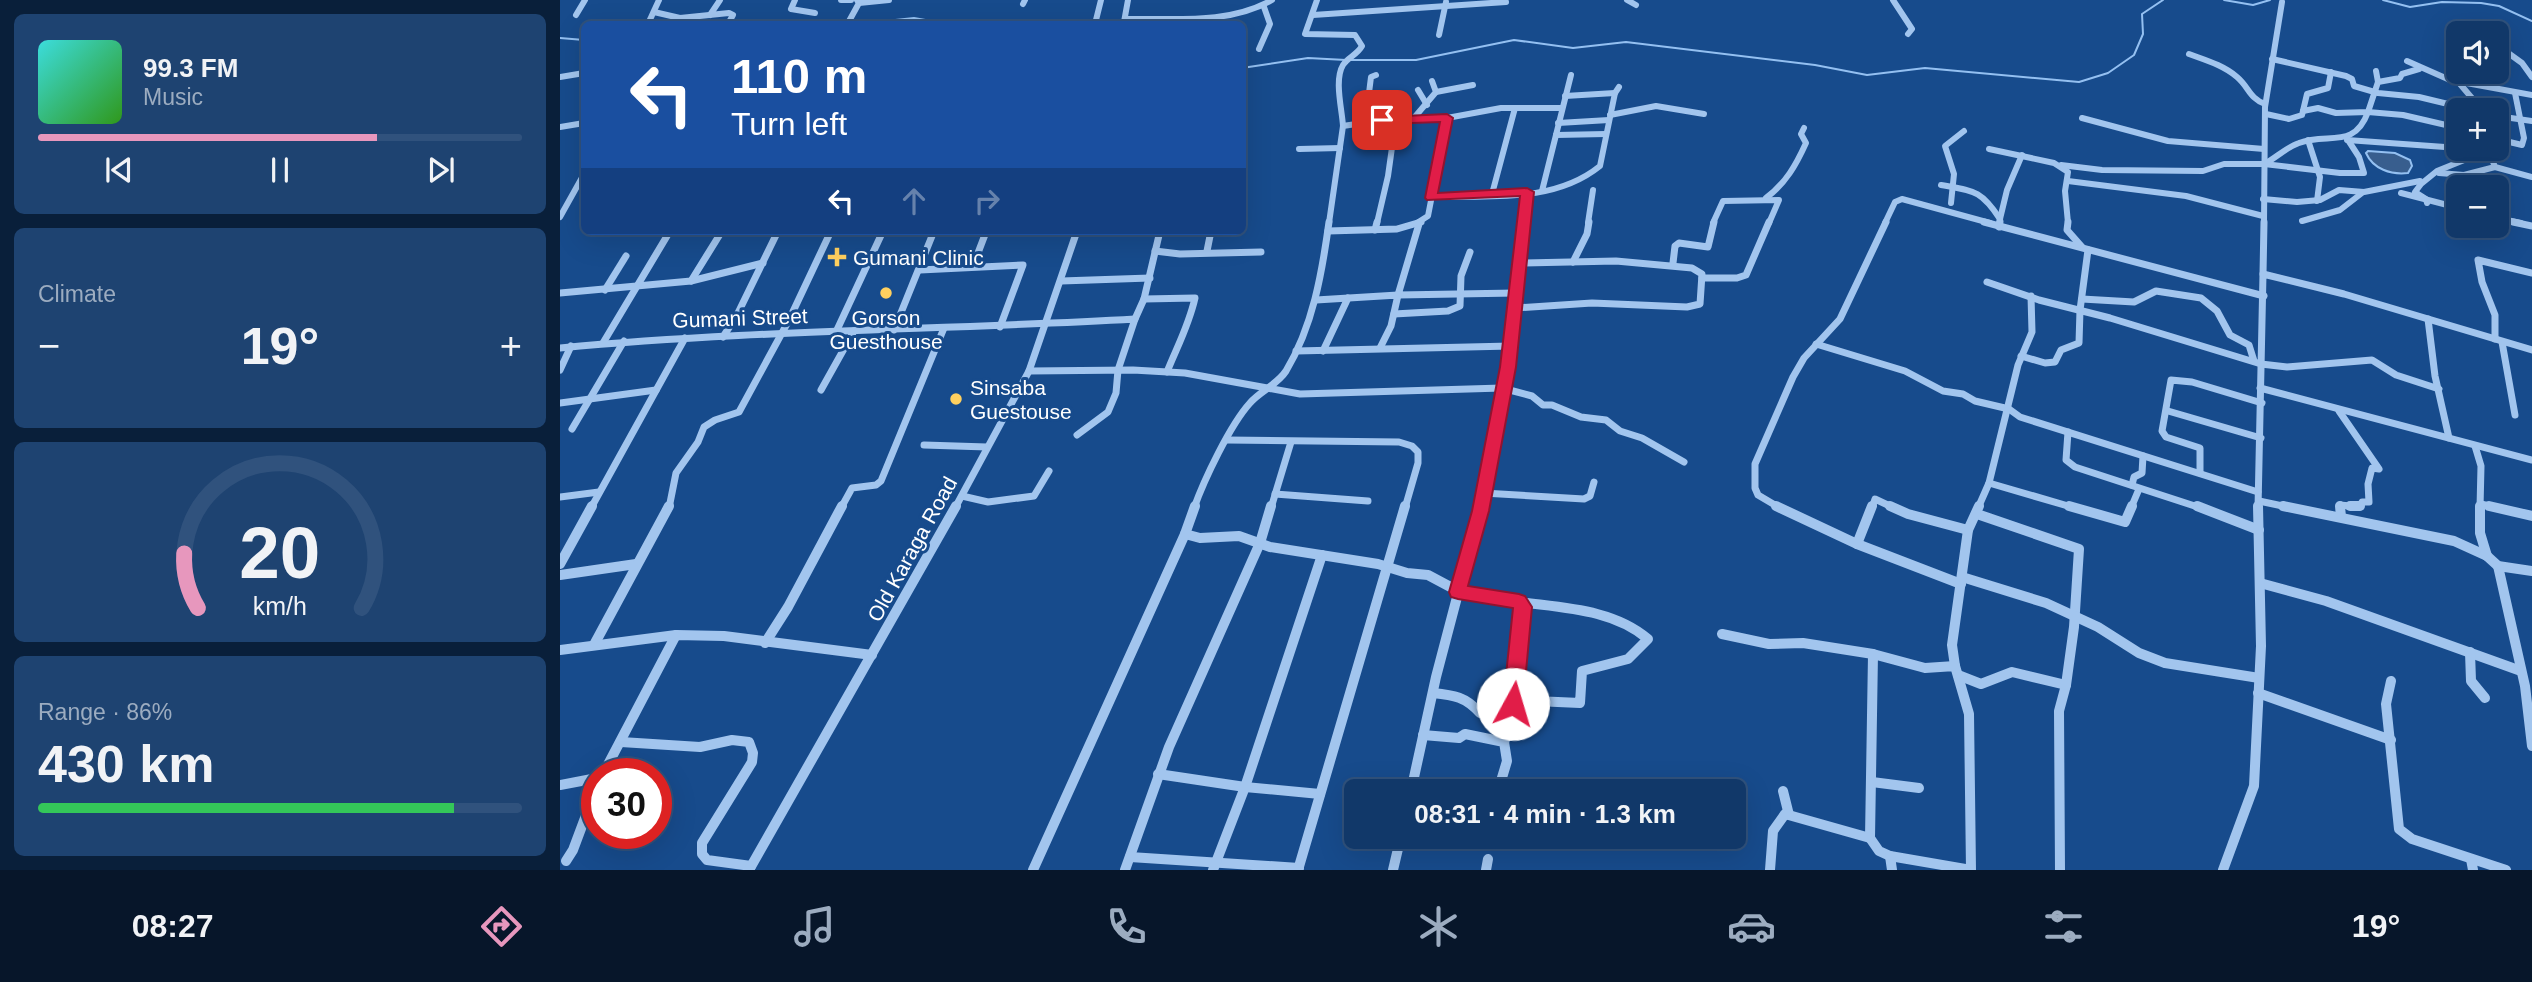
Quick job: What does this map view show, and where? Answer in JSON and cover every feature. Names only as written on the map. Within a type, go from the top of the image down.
[{"type":"street","points":[[576,15],[585,0]]},
{"type":"street","points":[[650,21],[660,0]]},
{"type":"street","points":[[709,15],[720,0]]},
{"type":"street","points":[[795,0],[791,9],[816,13]]},
{"type":"street","points":[[841,0],[850,0]]},
{"type":"street","points":[[849,21],[858,2],[889,0]]},
{"type":"street","points":[[1095,21],[1101,0]]},
{"type":"street","points":[[1124,21],[1128,0]]},
{"type":"street","points":[[1131,21],[1234,13],[1264,7],[1272,0]]},
{"type":"street","points":[[1032,870],[1185,534],[1204,481],[1255,396],[1272,387],[1286,372],[1316,300],[1343,126],[1339,74],[1344,62],[1357,55],[1362,46],[1355,35],[1305,34],[1317,0]]},
{"type":"street","points":[[1627,0],[1636,5]]},
{"type":"street","points":[[1893,0],[1912,29],[1908,34]]},
{"type":"street","points":[[1313,15],[1445,2],[1506,2]]},
{"type":"street","points":[[1439,35],[1443,26],[1441,9],[1445,2]]},
{"type":"street","points":[[2223,870],[2254,786],[2259,678],[2258,497],[2262,403],[2258,362],[2264,296],[2265,104],[2282,2]]},
{"type":"street","points":[[1259,49],[1270,24],[1264,7]]},
{"type":"street","points":[[654,12],[662,18],[729,13],[733,15],[730,21]]},
{"type":"street","points":[[1151,21],[1158,17]]},
{"type":"street","points":[[2189,54],[2210,61],[2245,80],[2254,100],[2265,104]]},
{"type":"street","points":[[2509,54],[2522,63],[2532,77]]},
{"type":"street","points":[[2272,59],[2331,72],[2352,79],[2354,86],[2375,92],[2446,104]]},
{"type":"street","points":[[2407,61],[2419,69],[2446,78]]},
{"type":"street","points":[[2378,82],[2400,78],[2402,74],[2419,69]]},
{"type":"street","points":[[2337,139],[2354,134],[2365,122],[2378,82],[2376,71]]},
{"type":"street","points":[[2304,111],[2307,94],[2328,88],[2331,72]]},
{"type":"street","points":[[560,77],[581,74]]},
{"type":"street","points":[[1365,122],[1363,112],[1369,107],[1366,95],[1371,77],[1376,75]]},
{"type":"street","points":[[1542,191],[1571,75]]},
{"type":"street","points":[[1432,81],[1436,93]]},
{"type":"street","points":[[2461,84],[2472,98]]},
{"type":"street","points":[[2466,84],[2531,95]]},
{"type":"street","points":[[1412,119],[1427,105],[1429,97],[1436,93],[1473,85]]},
{"type":"street","points":[[1418,90],[1427,105]]},
{"type":"street","points":[[1431,198],[1542,191],[1574,184],[1600,166],[1617,90],[1565,96]]},
{"type":"street","points":[[2509,141],[2522,145],[2524,138],[2515,93]]},
{"type":"street","points":[[1558,123],[1610,118],[1656,106],[1704,114]]},
{"type":"street","points":[[1492,194],[1515,107]]},
{"type":"street","points":[[1343,126],[1396,119],[1447,118],[1494,108],[1561,108]]},
{"type":"street","points":[[2266,114],[2289,119],[2304,111],[2318,108],[2336,113],[2403,115],[2446,125]]},
{"type":"street","points":[[1328,231],[1419,224],[1428,216],[1447,118]]},
{"type":"street","points":[[2082,118],[2168,141],[2264,149]]},
{"type":"street","points":[[2509,118],[2532,121]]},
{"type":"street","points":[[1375,229],[1388,176],[1396,119]]},
{"type":"street","points":[[560,127],[581,124]]},
{"type":"street","points":[[1766,198],[1787,181],[1795,169],[1805,143],[1801,134],[1804,128]]},
{"type":"street","points":[[1951,203],[1955,186],[1955,165],[1945,146],[1964,131]]},
{"type":"street","points":[[1556,135],[1606,134]]},
{"type":"street","points":[[2264,164],[2276,158],[2284,148],[2308,140],[2337,139],[2446,147]]},
{"type":"street","points":[[2308,140],[2321,170],[2322,184],[2317,201]]},
{"type":"street","points":[[1989,149],[2061,165],[2102,170],[2203,171],[2224,164],[2264,164],[2364,173],[2359,157],[2348,140]]},
{"type":"street","points":[[2509,143],[2513,142]]},
{"type":"street","points":[[1300,149],[1340,148]]},
{"type":"street","points":[[1999,223],[2011,178],[2022,155]]},
{"type":"street","points":[[2263,199],[2317,201],[2339,190],[2364,192],[2420,181],[2460,161]]},
{"type":"street","points":[[2494,161],[2495,167]]},
{"type":"street","points":[[2021,356],[2055,362],[2061,350],[2076,346],[2081,336],[2080,310],[2086,249],[2067,230],[2069,218],[2065,191],[2068,172],[2061,165]]},
{"type":"street","points":[[2439,173],[2465,175],[2495,167],[2532,177]]},
{"type":"street","points":[[560,217],[563,203],[581,178]]},
{"type":"street","points":[[2068,181],[2186,195],[2263,216]]},
{"type":"street","points":[[2420,181],[2415,192],[2426,201]]},
{"type":"street","points":[[1941,185],[1979,192],[1999,223]]},
{"type":"street","points":[[1573,262],[1587,234],[1593,190]]},
{"type":"street","points":[[1414,779],[1483,493],[1511,346],[1527,192]]},
{"type":"street","points":[[2302,221],[2340,210],[2364,192]]},
{"type":"street","points":[[2402,193],[2446,205]]},
{"type":"street","points":[[1672,263],[1675,246],[1679,243],[1708,247],[1713,232],[1711,224],[1723,201],[1766,198],[1779,200],[1780,203],[1746,275],[1737,278],[1702,278]]},
{"type":"street","points":[[2259,678],[2165,663],[2139,653],[2098,626],[2046,603],[1961,581],[1857,544],[1768,502],[1755,488],[1755,464],[1793,377],[1816,344],[1840,318],[1898,199],[1999,223],[2086,249],[2173,270],[2234,290],[2264,296]]},
{"type":"street","points":[[2509,221],[2532,226]]},
{"type":"street","points":[[1380,348],[1408,271],[1419,224]]},
{"type":"street","points":[[603,344],[668,235]]},
{"type":"street","points":[[691,281],[720,235]]},
{"type":"street","points":[[723,337],[737,315],[776,235]]},
{"type":"street","points":[[596,643],[636,564],[662,523],[669,507],[676,473],[698,442],[704,427],[715,420],[734,416],[739,412],[779,334],[789,320],[829,235]]},
{"type":"street","points":[[836,332],[881,235]]},
{"type":"street","points":[[894,330],[933,235]]},
{"type":"street","points":[[973,266],[985,235]]},
{"type":"street","name":"Old Karaga Road","points":[[750,868],[962,496],[1029,371],[1076,235]]},
{"type":"street","points":[[1077,435],[1108,412],[1116,393],[1118,370],[1144,299],[1150,278],[1150,264],[1159,235]]},
{"type":"street","points":[[1208,251],[1210,235]]},
{"type":"street","points":[[1155,251],[1261,252]]},
{"type":"street","points":[[1394,314],[1456,309],[1461,302],[1461,276],[1470,252]]},
{"type":"street","points":[[605,290],[626,256]]},
{"type":"street","points":[[2515,415],[2498,341],[2495,315],[2482,282],[2478,260],[2532,273]]},
{"type":"street","points":[[560,293],[691,281],[762,263]]},
{"type":"street","points":[[1515,308],[1592,303],[1700,304],[1702,278],[1698,268],[1672,263],[1519,263]]},
{"type":"street","points":[[920,270],[1023,265],[1000,327]]},
{"type":"street","points":[[2263,274],[2532,350]]},
{"type":"street","points":[[1061,281],[1150,278]]},
{"type":"street","points":[[1987,282],[2258,362],[2294,367],[2336,361],[2359,362],[2360,359],[2366,359],[2395,372],[2396,375],[2439,390]]},
{"type":"street","points":[[2082,299],[2134,302],[2142,296],[2163,290],[2201,298],[2217,311],[2230,335],[2249,345],[2258,362]]},
{"type":"street","points":[[1316,300],[1398,295],[1516,293]]},
{"type":"street","points":[[1873,654],[1870,838],[1879,851],[1890,856],[1971,870],[1969,714],[1952,645],[1968,530],[1989,483],[2021,356],[2032,332],[2031,296]]},
{"type":"street","points":[[1144,299],[1195,298],[1188,325],[1167,372]]},
{"type":"street","points":[[1323,351],[1348,298]]},
{"type":"street","name":"Gumani Street","points":[[560,348],[624,341],[1047,325],[1135,319]]},
{"type":"street","points":[[2428,319],[2449,438]]},
{"type":"street","points":[[765,643],[788,607],[852,488],[876,485],[881,481],[944,328]]},
{"type":"street","points":[[821,390],[853,331]]},
{"type":"street","points":[[560,564],[685,338]]},
{"type":"street","points":[[572,429],[624,341]]},
{"type":"street","points":[[1816,344],[1912,373],[1943,391],[1964,394],[2008,414],[2200,473],[2258,497],[2454,541],[2487,556],[2498,566],[2525,675],[2532,746]]},
{"type":"street","points":[[560,370],[571,346]]},
{"type":"street","points":[[1296,351],[1511,346]]},
{"type":"street","points":[[1029,371],[1167,372],[1272,387],[1300,394],[1502,387],[1532,396],[1543,404],[1606,421],[1620,431],[1642,438],[1684,462]]},
{"type":"street","points":[[2200,473],[2200,448],[2166,437],[2162,431],[2168,411],[2171,380],[2175,378],[2262,403]]},
{"type":"street","points":[[2260,388],[2532,460]]},
{"type":"street","points":[[560,403],[656,390]]},
{"type":"street","points":[[2168,411],[2261,438]]},
{"type":"street","points":[[2339,411],[2379,469],[2372,468],[2368,484],[2369,502],[2362,502],[2360,507],[2340,505],[2341,517]]},
{"type":"street","points":[[2067,432],[2066,460],[2070,464],[2197,506],[2259,530]]},
{"type":"street","points":[[1130,857],[1215,866],[1299,869],[1418,463],[1418,452],[1412,446],[1399,442],[1227,440]]},
{"type":"street","points":[[1125,870],[1158,774],[1260,543],[1291,442]]},
{"type":"street","points":[[924,445],[987,447]]},
{"type":"street","points":[[2475,446],[2481,458],[2480,527],[2487,556]]},
{"type":"street","points":[[1989,483],[2126,522],[2136,487],[2134,477],[2142,473],[2143,456]]},
{"type":"street","points":[[962,496],[988,502],[1034,496],[1049,471]]},
{"type":"street","points":[[1483,493],[1584,499],[1590,496],[1594,482]]},
{"type":"street","points":[[560,498],[599,492]]},
{"type":"street","points":[[1275,494],[1368,501]]},
{"type":"street","points":[[1857,544],[1875,499],[1908,514],[1968,530]]},
{"type":"street","points":[[2481,504],[2532,516]]},
{"type":"street","points":[[1977,514],[2078,548],[2074,627],[2066,685],[2059,711],[2060,870]]},
{"type":"street","points":[[1185,534],[1226,538],[1233,535],[1260,543],[1389,567],[1428,576],[1458,592],[1619,620],[1640,631],[1648,639],[1642,650],[1631,658],[1611,666],[1586,668],[1582,671],[1580,704],[1513,702],[1500,712],[1480,713],[1471,701],[1455,695],[1433,693]]},
{"type":"street","points":[[1215,866],[1245,787],[1322,555]]},
{"type":"street","points":[[560,575],[636,564]]},
{"type":"street","points":[[2498,566],[2532,571]]},
{"type":"street","points":[[2260,583],[2326,601],[2470,652],[2525,675]]},
{"type":"street","points":[[1502,779],[1507,761],[1504,742],[1510,728],[1522,626],[1522,607],[1519,601]]},
{"type":"street","points":[[1722,634],[1769,644],[1803,643],[1873,654],[1908,664],[1956,670],[1981,684],[2012,672],[2066,685]]},
{"type":"street","points":[[612,758],[676,635]]},
{"type":"street","points":[[560,650],[596,643],[676,635],[724,636],[872,655]]},
{"type":"street","points":[[2470,652],[2471,681],[2486,698]]},
{"type":"street","points":[[2391,681],[2386,704],[2399,829],[2412,839],[2472,864],[2506,870]]},
{"type":"street","points":[[2258,693],[2391,740]]},
{"type":"street","points":[[1423,735],[1459,738],[1465,734],[1504,742]]},
{"type":"street","points":[[621,741],[700,747],[732,740],[749,742],[753,753],[752,762],[702,843],[702,854],[707,860],[750,868]]},
{"type":"street","points":[[1158,774],[1245,787],[1320,794]]},
{"type":"street","points":[[560,785],[581,781]]},
{"type":"street","points":[[1872,782],[1919,788]]},
{"type":"street","points":[[1783,791],[1790,815]]},
{"type":"street","points":[[1770,870],[1772,834],[1780,817],[1790,815],[1824,827],[1870,838]]},
{"type":"street","points":[[566,861],[581,825]]},
{"type":"street","points":[[1394,870],[1398,849]]},
{"type":"street","points":[[1890,856],[1892,870]]},
{"type":"water","points":[[2366,153],[2395,153],[2410,160],[2412,166],[2408,173],[2389,172],[2369,159]]},
{"type":"waterway","points":[[1351,60],[1416,60],[1514,40],[1573,48],[1626,42],[1815,65],[1867,75],[1925,68],[2079,82],[2108,73],[2134,55],[2143,34],[2142,14],[2163,0]]},
{"type":"waterway","points":[[2224,0],[2253,5],[2270,0]]},
{"type":"waterway","points":[[2383,0],[2410,7],[2442,2],[2481,3],[2499,6],[2532,21]]},
{"type":"waterway","points":[[886,21],[914,18],[931,21]]},
{"type":"waterway","points":[[560,38],[581,40]]},
{"type":"waterway","points":[[1246,67],[1308,58],[1346,60]]},
{"type":"place","name":"Gumani Clinic","points":[[837,257]]},
{"type":"place","name":"Gorson Guesthouse","points":[[886,293]]},
{"type":"place","name":"Sinsaba Guestouse","points":[[956,399]]},
{"type":"route","points":[[1382,120],[1447,118],[1431,198],[1527,192],[1508,367],[1480,511],[1458,592],[1519,601],[1522,607],[1513,704]]}]
